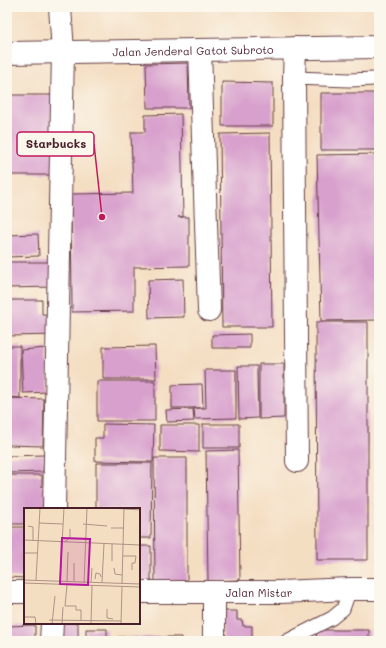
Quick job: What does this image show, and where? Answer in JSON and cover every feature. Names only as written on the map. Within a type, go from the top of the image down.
[{"type":"street","points":[[54,508],[63,52],[60,7]]},
{"type":"street","name":"Jalan Jenderal Gatot Subroto","points":[[7,53],[379,47]]},
{"type":"street","points":[[296,48],[294,78],[297,461]]},
{"type":"street","points":[[200,50],[209,310]]},
{"type":"street","name":"Jalan Mistar","points":[[140,592],[214,593],[379,589]]},
{"type":"street","points":[[7,592],[24,592]]},
{"type":"street","points":[[214,593],[214,641]]},
{"type":"street","points":[[51,641],[52,624]]},
{"type":"lane","points":[[294,78],[376,79]]},
{"type":"lane","points":[[286,641],[332,618],[343,609],[350,589]]},
{"type":"building","points":[[188,63],[189,108],[147,108],[146,64]]},
{"type":"building","points":[[222,82],[273,83],[273,126],[222,126]]},
{"type":"building","points":[[321,93],[378,93],[378,150],[321,150]]},
{"type":"building","points":[[7,95],[56,95],[57,175],[7,175]]},
{"type":"building","points":[[181,114],[183,217],[189,217],[189,266],[134,267],[134,311],[72,312],[71,194],[133,193],[131,132],[145,132],[145,115]]},
{"type":"building","points":[[270,133],[272,327],[222,327],[220,134]]},
{"type":"building","points":[[379,154],[379,320],[321,321],[317,155]]},
{"type":"building","points":[[38,234],[39,256],[7,257],[7,235]]},
{"type":"building","points":[[7,262],[52,262],[53,287],[7,288]]},
{"type":"building","points":[[183,279],[184,317],[149,318],[148,280]]},
{"type":"building","points":[[7,300],[42,300],[42,314],[58,315],[57,335],[7,336]]},
{"type":"building","points":[[316,322],[368,322],[368,560],[317,560]]},
{"type":"building","points":[[250,334],[250,348],[212,348],[212,335]]},
{"type":"building","points":[[7,346],[20,346],[20,398],[7,397]]},
{"type":"building","points":[[155,346],[156,379],[103,379],[103,347]]},
{"type":"building","points":[[47,348],[49,392],[23,393],[21,350]]},
{"type":"building","points":[[259,364],[284,364],[284,418],[259,419]]},
{"type":"building","points":[[238,366],[257,366],[258,418],[239,419]]},
{"type":"building","points":[[205,370],[236,370],[236,418],[195,419],[194,408],[206,408]]},
{"type":"building","points":[[97,381],[155,381],[155,421],[97,421]]},
{"type":"building","points":[[202,384],[203,408],[172,408],[172,385]]},
{"type":"building","points":[[7,398],[44,399],[43,446],[7,445]]},
{"type":"building","points":[[193,409],[194,421],[167,422],[166,410]]},
{"type":"building","points":[[103,424],[154,425],[153,462],[95,461],[95,438],[103,438]]},
{"type":"building","points":[[203,424],[239,424],[239,448],[203,448]]},
{"type":"building","points":[[160,425],[199,425],[199,452],[160,451]]},
{"type":"building","points":[[238,450],[240,580],[208,581],[206,451]]},
{"type":"building","points":[[44,455],[43,472],[7,473],[7,456]]},
{"type":"building","points":[[154,458],[187,458],[187,584],[155,584]]},
{"type":"building","points":[[96,463],[152,463],[151,538],[140,538],[140,508],[96,508]]},
{"type":"building","points":[[7,475],[42,475],[42,487],[54,487],[54,508],[24,508],[24,524],[7,524]]},
{"type":"building","points":[[7,527],[24,527],[24,578],[7,577]]},
{"type":"building","points":[[140,546],[151,546],[151,583],[140,583]]},
{"type":"building","points":[[222,611],[237,611],[237,620],[242,620],[243,626],[252,626],[252,639],[268,639],[268,641],[223,641]]},
{"type":"building","points":[[53,624],[78,624],[78,641],[54,641]]},
{"type":"building","points":[[35,625],[35,641],[7,641],[7,626]]},
{"type":"building","points":[[86,629],[107,629],[107,641],[86,641]]},
{"type":"building","points":[[317,630],[369,630],[369,641],[316,641]]},
{"type":"building","points":[[118,637],[162,637],[162,641],[118,641]]},
{"type":"building","points":[[164,637],[181,637],[181,641],[164,641]]},
{"type":"place","name":"Starbucks","points":[[102,217]]}]
